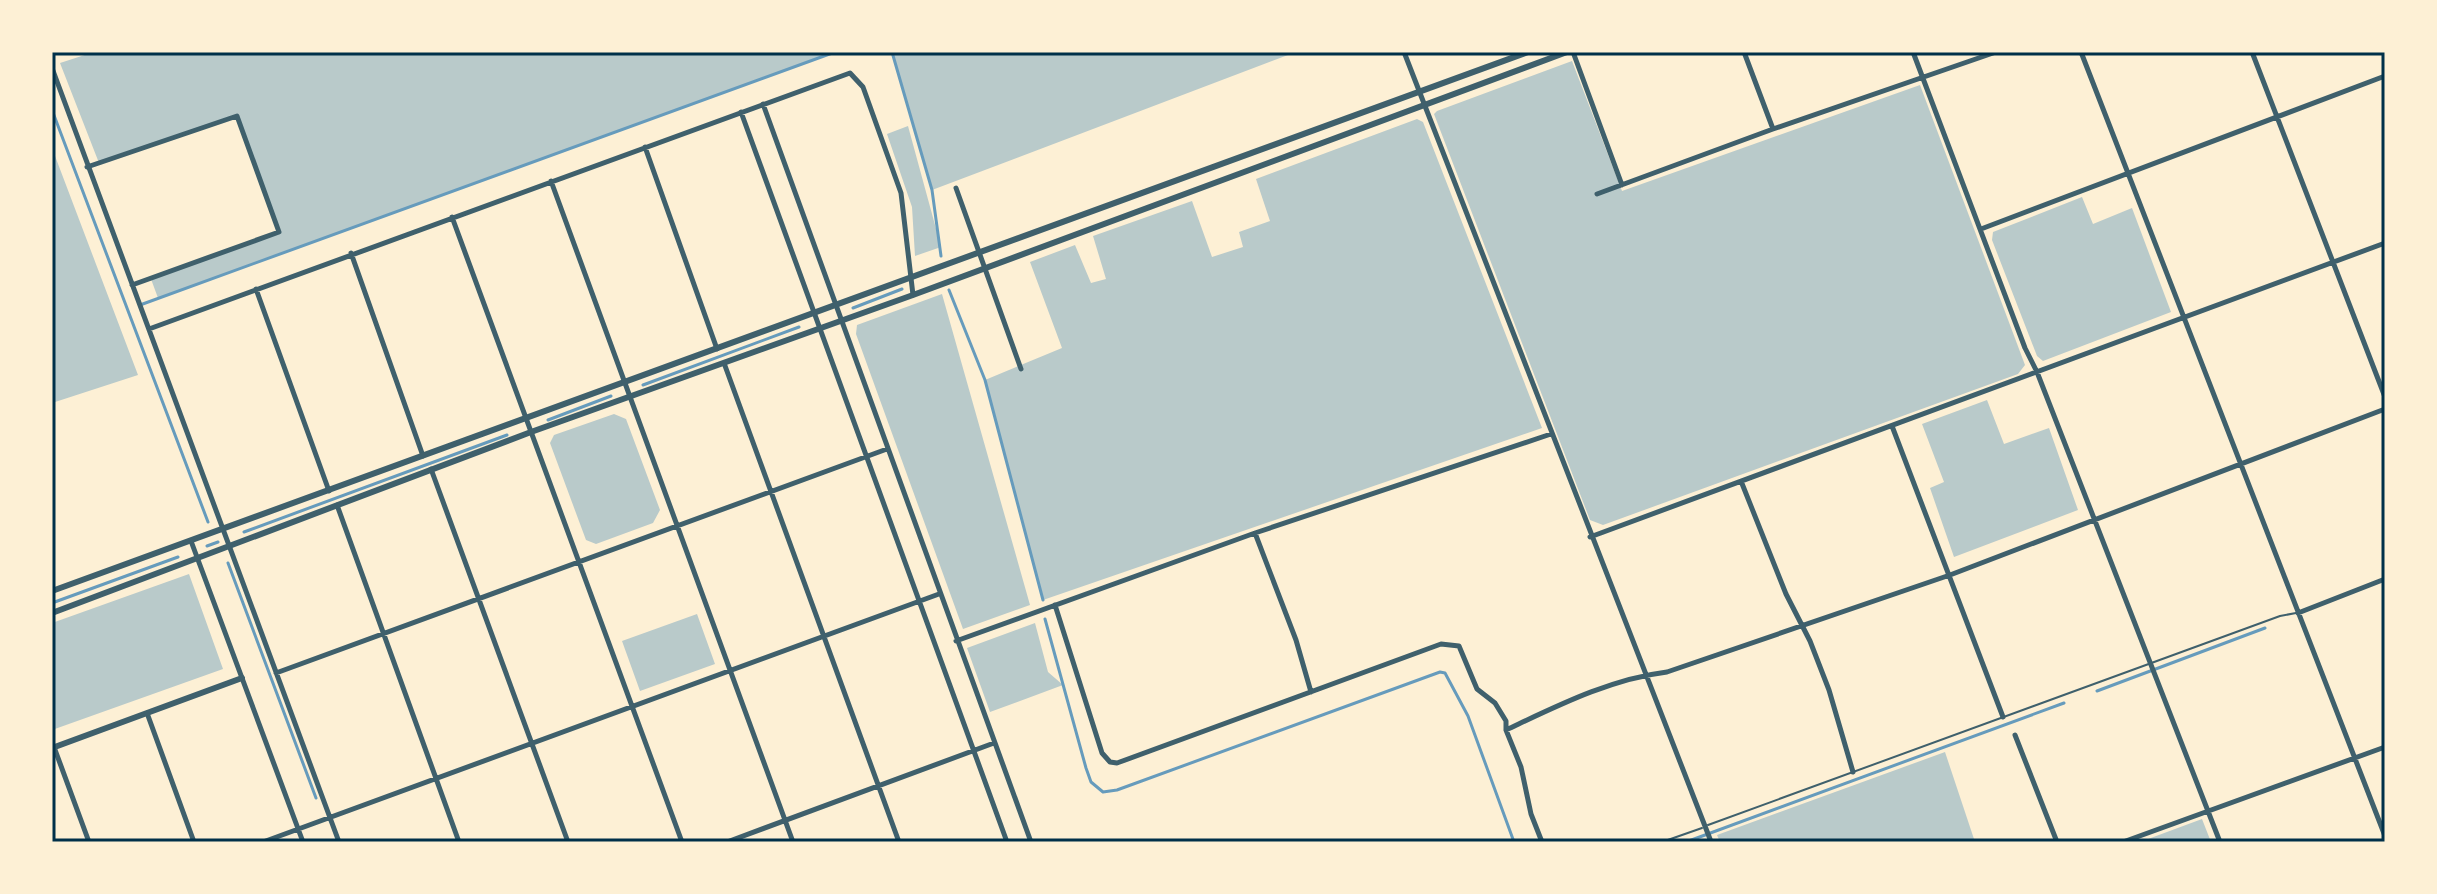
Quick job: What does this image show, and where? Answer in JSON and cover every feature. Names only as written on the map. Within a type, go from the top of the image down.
[{"type":"street","points":[[1404,52],[1590,537],[1711,840]]},
{"type":"street","points":[[52,591],[1528,52]]},
{"type":"street","points":[[52,613],[431,469],[913,295],[1567,52]]},
{"type":"street","points":[[1573,52],[1622,185]]},
{"type":"street","points":[[1744,52],[1773,129]]},
{"type":"street","points":[[1913,52],[2025,348],[2220,842]]},
{"type":"street","points":[[1597,194],[1996,52]]},
{"type":"street","points":[[2081,52],[2385,836]]},
{"type":"street","points":[[2252,52],[2385,397]]},
{"type":"street","points":[[52,68],[339,842]]},
{"type":"street","points":[[149,329],[850,73],[863,87],[901,193],[913,295]]},
{"type":"street","points":[[1981,229],[2385,76]]},
{"type":"street","points":[[763,104],[1031,842]]},
{"type":"street","points":[[741,112],[1007,842]]},
{"type":"street","points":[[87,167],[237,116],[279,232],[132,285]]},
{"type":"street","points":[[1271,146],[1275,161]]},
{"type":"street","points":[[645,147],[718,350]]},
{"type":"street","points":[[551,181],[793,842]]},
{"type":"street","points":[[956,188],[1021,369]]},
{"type":"street","points":[[1123,200],[1128,215]]},
{"type":"street","points":[[452,217],[682,842]]},
{"type":"street","points":[[1590,537],[2385,243]]},
{"type":"street","points":[[351,253],[424,457]]},
{"type":"street","points":[[256,289],[329,491]]},
{"type":"street","points":[[724,363],[899,842]]},
{"type":"street","points":[[1506,730],[1564,702],[1646,675],[1667,672],[1950,575],[2385,409]]},
{"type":"street","points":[[1892,426],[2003,717]]},
{"type":"street","points":[[956,641],[1255,533],[1551,434]]},
{"type":"street","points":[[276,673],[887,449]]},
{"type":"street","points":[[431,469],[568,842]]},
{"type":"street","points":[[1741,481],[1829,690],[1853,772]]},
{"type":"street","points":[[337,505],[459,842]]},
{"type":"street","points":[[1255,533],[1296,640],[1311,692]]},
{"type":"street","points":[[191,541],[303,842]]},
{"type":"street","points":[[2298,613],[2385,579]]},
{"type":"street","points":[[263,842],[939,594]]},
{"type":"street","points":[[1055,605],[1102,753],[1110,762],[1117,763],[1441,644],[1459,646],[1477,689],[1501,710],[1506,721],[1506,730],[1521,767],[1531,814],[1542,842]]},
{"type":"street","points":[[89,842],[53,748],[242,678]]},
{"type":"street","points":[[147,713],[194,842]]},
{"type":"street","points":[[2015,735],[2057,842]]},
{"type":"street","points":[[727,842],[994,743]]},
{"type":"street","points":[[2123,842],[2385,747]]},
{"type":"lane","points":[[1662,842],[2280,616],[2298,613]]},
{"type":"shaded area","points":[[94,52],[834,52],[158,298],[151,279],[279,232],[237,117],[99,163],[60,63]]},
{"type":"shaded area","points":[[892,52],[1296,52],[932,190]]},
{"type":"shaded area","points":[[1572,61],[1622,191],[1920,85],[2025,365],[2018,374],[1603,525],[1590,520],[1434,114]]},
{"type":"shaded area","points":[[1417,119],[1423,122],[1542,428],[1043,600],[985,380],[1062,348],[1030,262],[1075,245],[1091,283],[1106,279],[1093,236],[1192,201],[1212,257],[1243,247],[1239,232],[1270,221],[1256,179]]},
{"type":"shaded area","points":[[908,126],[941,247],[915,256],[912,207],[887,134]]},
{"type":"shaded area","points":[[52,148],[138,375],[52,403]]},
{"type":"shaded area","points":[[2082,197],[2093,224],[2132,208],[2171,312],[2043,361],[2037,356],[1992,240],[1993,232]]},
{"type":"shaded area","points":[[942,294],[1030,605],[963,629],[856,334],[857,325]]},
{"type":"shaded area","points":[[1987,400],[2004,444],[2049,428],[2078,510],[1954,557],[1930,488],[1944,482],[1922,424]]},
{"type":"shaded area","points":[[614,414],[626,419],[660,510],[653,523],[596,544],[586,540],[550,443],[554,435]]},
{"type":"shaded area","points":[[189,574],[223,669],[52,730],[52,623]]},
{"type":"shaded area","points":[[697,614],[715,664],[640,691],[622,641]]},
{"type":"shaded area","points":[[1035,623],[1048,672],[1063,685],[990,712],[967,648]]},
{"type":"shaded area","points":[[1945,752],[1975,842],[1720,842],[1717,835]]},
{"type":"shaded area","points":[[2202,819],[2211,842],[2140,842]]},
{"type":"waterway","points":[[140,305],[835,52]]},
{"type":"waterway","points":[[892,52],[932,190],[941,256]]},
{"type":"waterway","points":[[52,110],[208,522]]},
{"type":"waterway","points":[[853,308],[902,289]]},
{"type":"waterway","points":[[949,290],[985,380],[1043,600]]},
{"type":"waterway","points":[[643,385],[799,327]]},
{"type":"waterway","points":[[548,420],[611,396]]},
{"type":"waterway","points":[[244,532],[507,435]]},
{"type":"waterway","points":[[207,546],[218,542]]},
{"type":"waterway","points":[[52,603],[178,557]]},
{"type":"waterway","points":[[228,563],[316,798]]},
{"type":"waterway","points":[[1045,619],[1086,768],[1091,782],[1103,792],[1117,790],[1440,672],[1445,673],[1468,716],[1514,842]]},
{"type":"waterway","points":[[2097,691],[2265,628]]},
{"type":"waterway","points":[[1686,842],[2064,703]]}]
